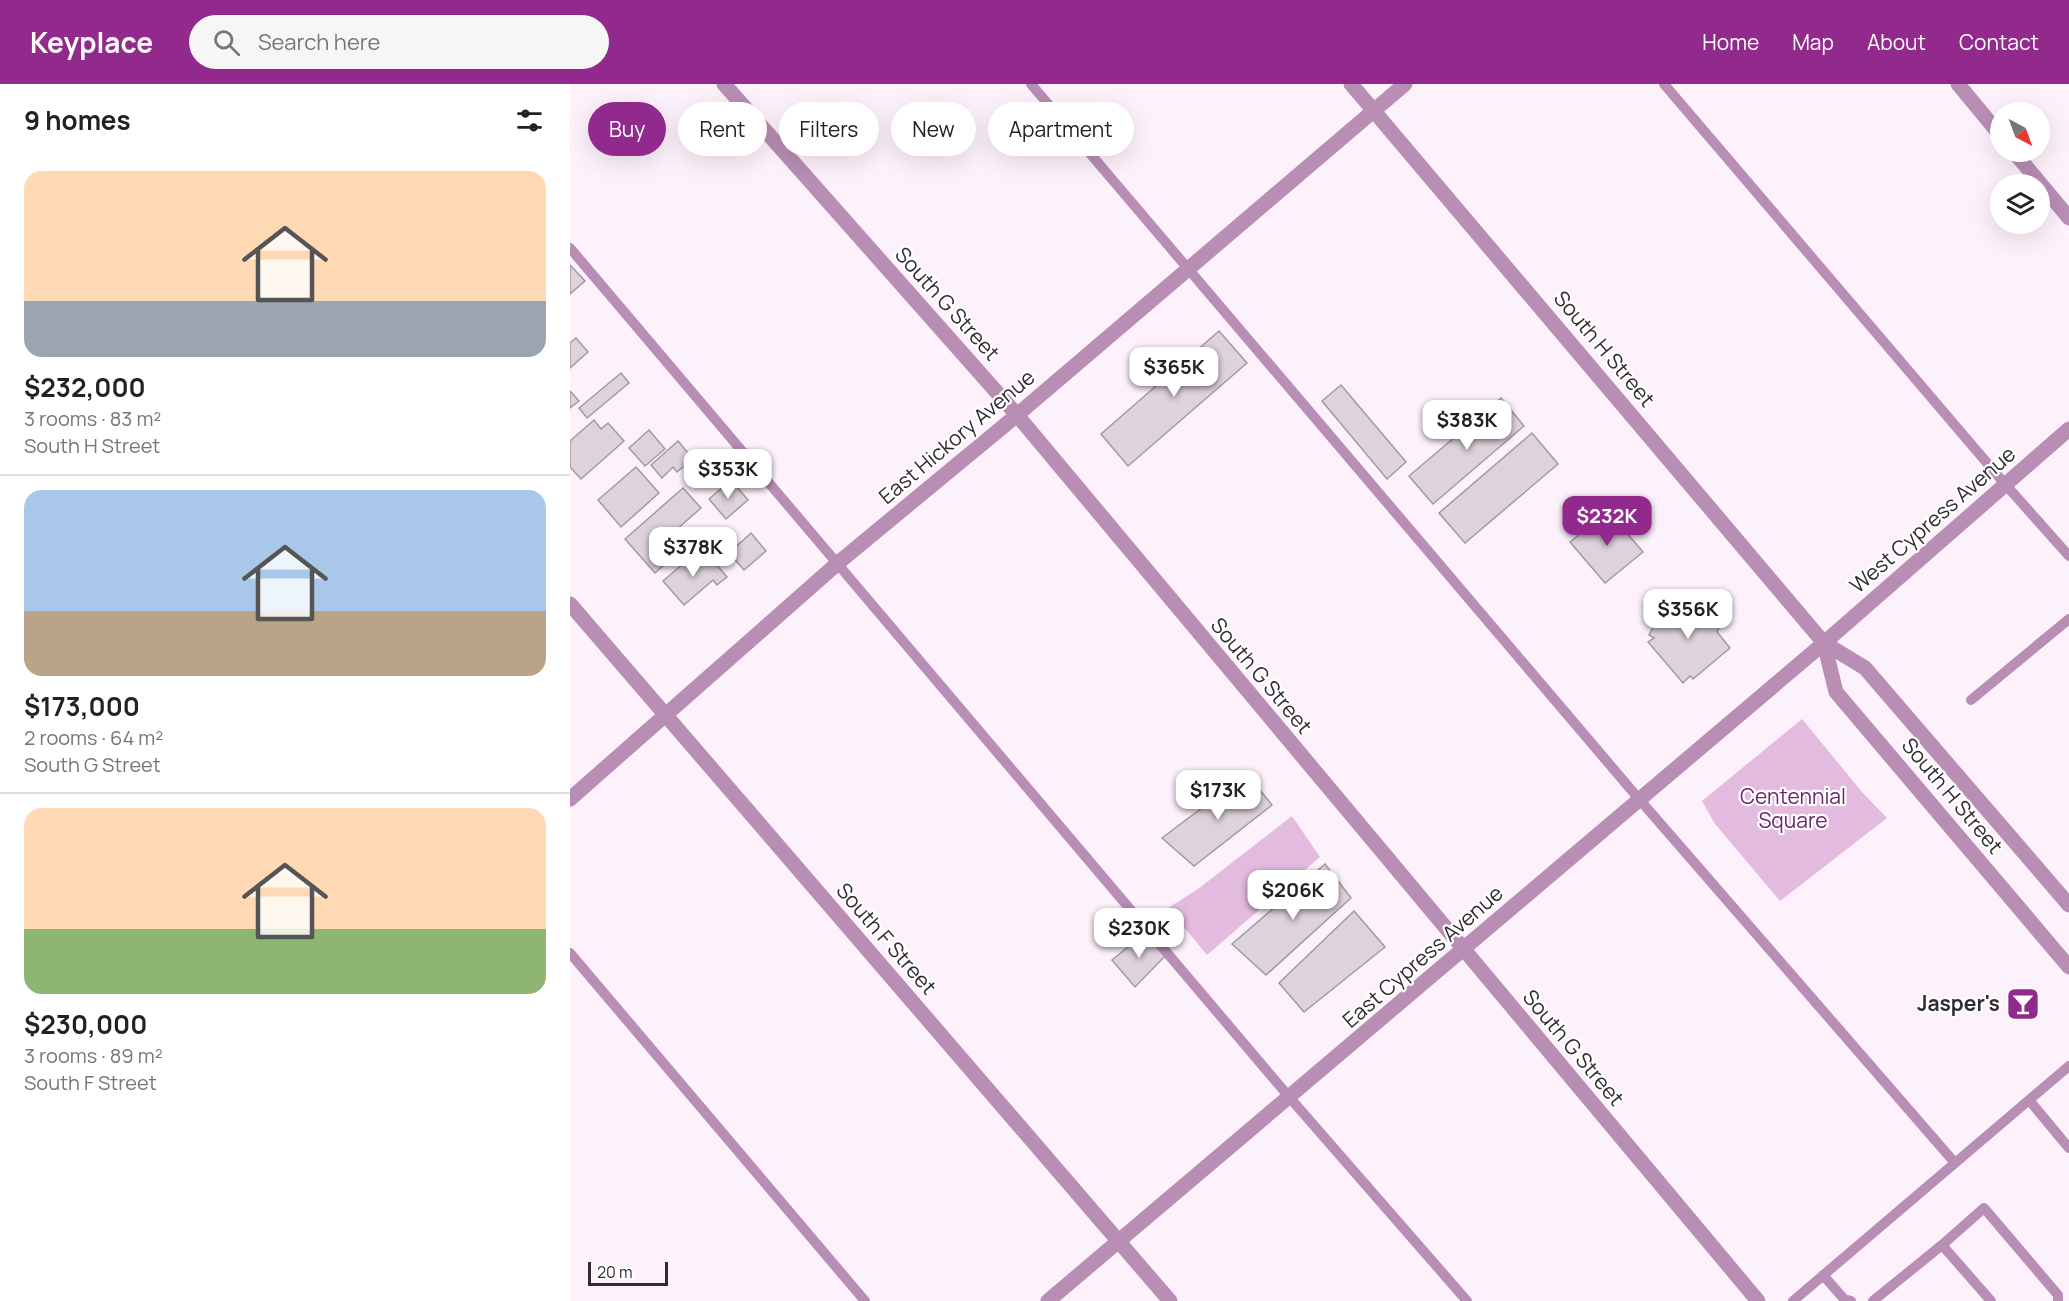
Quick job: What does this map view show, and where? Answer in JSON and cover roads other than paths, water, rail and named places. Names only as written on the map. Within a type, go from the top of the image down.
[{"type":"street","name":"South G Street","points":[[723,84],[1017,415],[1462,950],[1758,1301]]},
{"type":"street","name":"South H Street","points":[[1352,84],[1824,643],[1865,668],[2069,905]]},
{"type":"street","name":"East Hickory Avenue","points":[[570,799],[838,563],[1017,415],[1405,84]]},
{"type":"street","points":[[1958,84],[1990,123]]},
{"type":"street","points":[[2022,162],[2069,218]]},
{"type":"street","name":"West Cypress Avenue","points":[[1824,643],[2069,429]]},
{"type":"street","name":"South F Street","points":[[570,604],[1170,1301]]},
{"type":"street","name":"South H Street","points":[[1824,643],[1836,692],[2069,967]]},
{"type":"street","name":"East Cypress Avenue","points":[[1048,1301],[1824,643]]},
{"type":"lane","points":[[1031,84],[1189,266],[1640,800],[1955,1163]]},
{"type":"lane","points":[[1664,84],[2069,556]]},
{"type":"lane","points":[[570,248],[1290,1098],[1467,1301]]},
{"type":"lane","points":[[1971,700],[2069,619]]},
{"type":"lane","points":[[570,953],[865,1301]]},
{"type":"lane","points":[[1793,1301],[2069,1066]]},
{"type":"lane","points":[[2029,1100],[2069,1148]]},
{"type":"lane","points":[[1873,1301],[1984,1208],[2058,1295],[2058,1301]]},
{"type":"lane","points":[[1942,1245],[1991,1301]]},
{"type":"lane","points":[[1823,1275],[1844,1299],[1851,1301]]},
{"type":"place","name":"Jasper's","points":[[2023,1004]]},
{"type":"park label","name":"Centennial Square","points":[[1793,809]]}]
